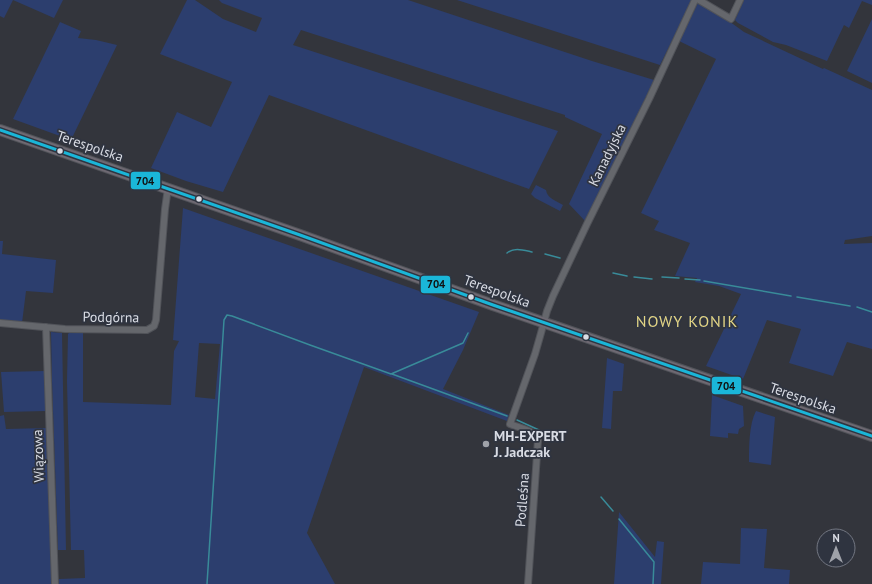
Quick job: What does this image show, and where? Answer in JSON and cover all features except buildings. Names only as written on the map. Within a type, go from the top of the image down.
[{"type":"main road","name":"Terespolska","points":[[0,130],[872,436]]},
{"type":"street","name":"Kanadyjska","points":[[544,322],[553,296],[586,224],[649,99],[695,0]]},
{"type":"street","points":[[699,0],[731,19],[740,0]]},
{"type":"street","name":"Podgórna","points":[[0,323],[65,329],[147,330],[154,326],[156,320],[168,188]]},
{"type":"street","name":"Podleśna","points":[[528,584],[538,440],[533,433],[510,424],[535,354],[544,322]]},
{"type":"street","name":"Wiązowa","points":[[46,327],[55,584]]},
{"type":"shaded area","points":[[0,0],[13,0],[4,18],[0,16]]},
{"type":"shaded area","points":[[13,0],[63,0],[54,18]]},
{"type":"shaded area","points":[[187,0],[195,0],[223,19],[256,32],[262,18],[222,3],[219,0],[408,0],[654,80],[586,222],[569,204],[602,134],[565,117],[565,115],[301,30],[293,45],[558,131],[529,189],[269,95],[223,192],[186,181],[151,168],[177,112],[211,127],[232,82],[160,54]]},
{"type":"shaded area","points":[[457,0],[692,0],[660,65]]},
{"type":"shaded area","points":[[744,0],[872,0],[872,5],[862,1],[849,28],[844,25],[827,61],[786,45],[773,42],[738,23],[735,20]]},
{"type":"shaded area","points":[[698,3],[744,32],[872,90],[872,236],[845,240],[844,244],[872,243],[872,349],[847,342],[833,376],[789,363],[801,329],[767,320],[743,379],[706,366],[741,294],[719,286],[695,282],[697,278],[675,276],[690,243],[654,230],[659,221],[641,213],[716,59],[679,41]]},
{"type":"shaded area","points":[[872,19],[872,83],[847,71]]},
{"type":"shaded area","points":[[60,22],[81,31],[78,38],[96,40],[117,45],[71,140],[13,119]]},
{"type":"shaded area","points":[[536,185],[546,190],[550,197],[563,205],[560,211],[535,198],[531,194]]},
{"type":"shaded area","points":[[183,208],[479,312],[463,350],[443,389],[509,415],[507,421],[364,367],[307,533],[335,584],[59,584],[59,579],[85,578],[84,550],[71,550],[67,381],[68,334],[70,332],[83,333],[83,402],[171,405],[174,351],[179,341],[173,340]],"holes":[[[199,343],[220,344],[215,399],[195,397]]]},
{"type":"shaded area","points":[[0,241],[3,241],[2,254],[56,260],[53,293],[26,291],[22,323],[0,321]]},
{"type":"shaded area","points":[[51,332],[62,333],[66,550],[58,550]]},
{"type":"shaded area","points":[[607,358],[624,364],[622,391],[613,391],[611,429],[602,428]]},
{"type":"shaded area","points":[[45,371],[46,411],[4,412],[1,372]]},
{"type":"shaded area","points":[[712,395],[743,406],[744,426],[739,429],[738,434],[728,433],[728,438],[710,436]]},
{"type":"shaded area","points":[[756,411],[775,417],[771,465],[749,462],[749,443]]},
{"type":"shaded area","points":[[4,415],[6,429],[47,428],[52,584],[0,584],[0,416]]},
{"type":"shaded area","points":[[619,512],[655,557],[657,541],[664,542],[661,584],[614,584]]},
{"type":"shaded area","points":[[741,528],[767,529],[764,568],[790,570],[789,584],[701,584],[703,562],[740,564]]},
{"type":"waterway","points":[[507,253],[513,250],[532,252]]},
{"type":"waterway","points":[[545,254],[560,258]]},
{"type":"waterway","points":[[613,273],[627,276]]},
{"type":"waterway","points":[[634,277],[652,279]]},
{"type":"waterway","points":[[662,277],[679,278]]},
{"type":"waterway","points":[[685,279],[700,280]]},
{"type":"waterway","points":[[704,281],[791,296]]},
{"type":"waterway","points":[[797,297],[850,306]]},
{"type":"waterway","points":[[857,307],[872,312]]},
{"type":"waterway","points":[[207,584],[224,320],[227,315],[391,374],[463,343],[468,333]]},
{"type":"waterway","points":[[392,374],[507,416]]},
{"type":"waterway","points":[[517,420],[539,430]]},
{"type":"waterway","points":[[601,497],[613,511]]},
{"type":"waterway","points":[[619,519],[654,562],[653,584]]},
{"type":"transit line","name":"704","points":[[0,130],[300,235],[493,305],[872,436]]},
{"type":"place","name":"MH-EXPERT J. Jadczak","points":[[486,444]]},
{"type":"district","name":"NOWY KONIK","points":[[687,321]]}]
